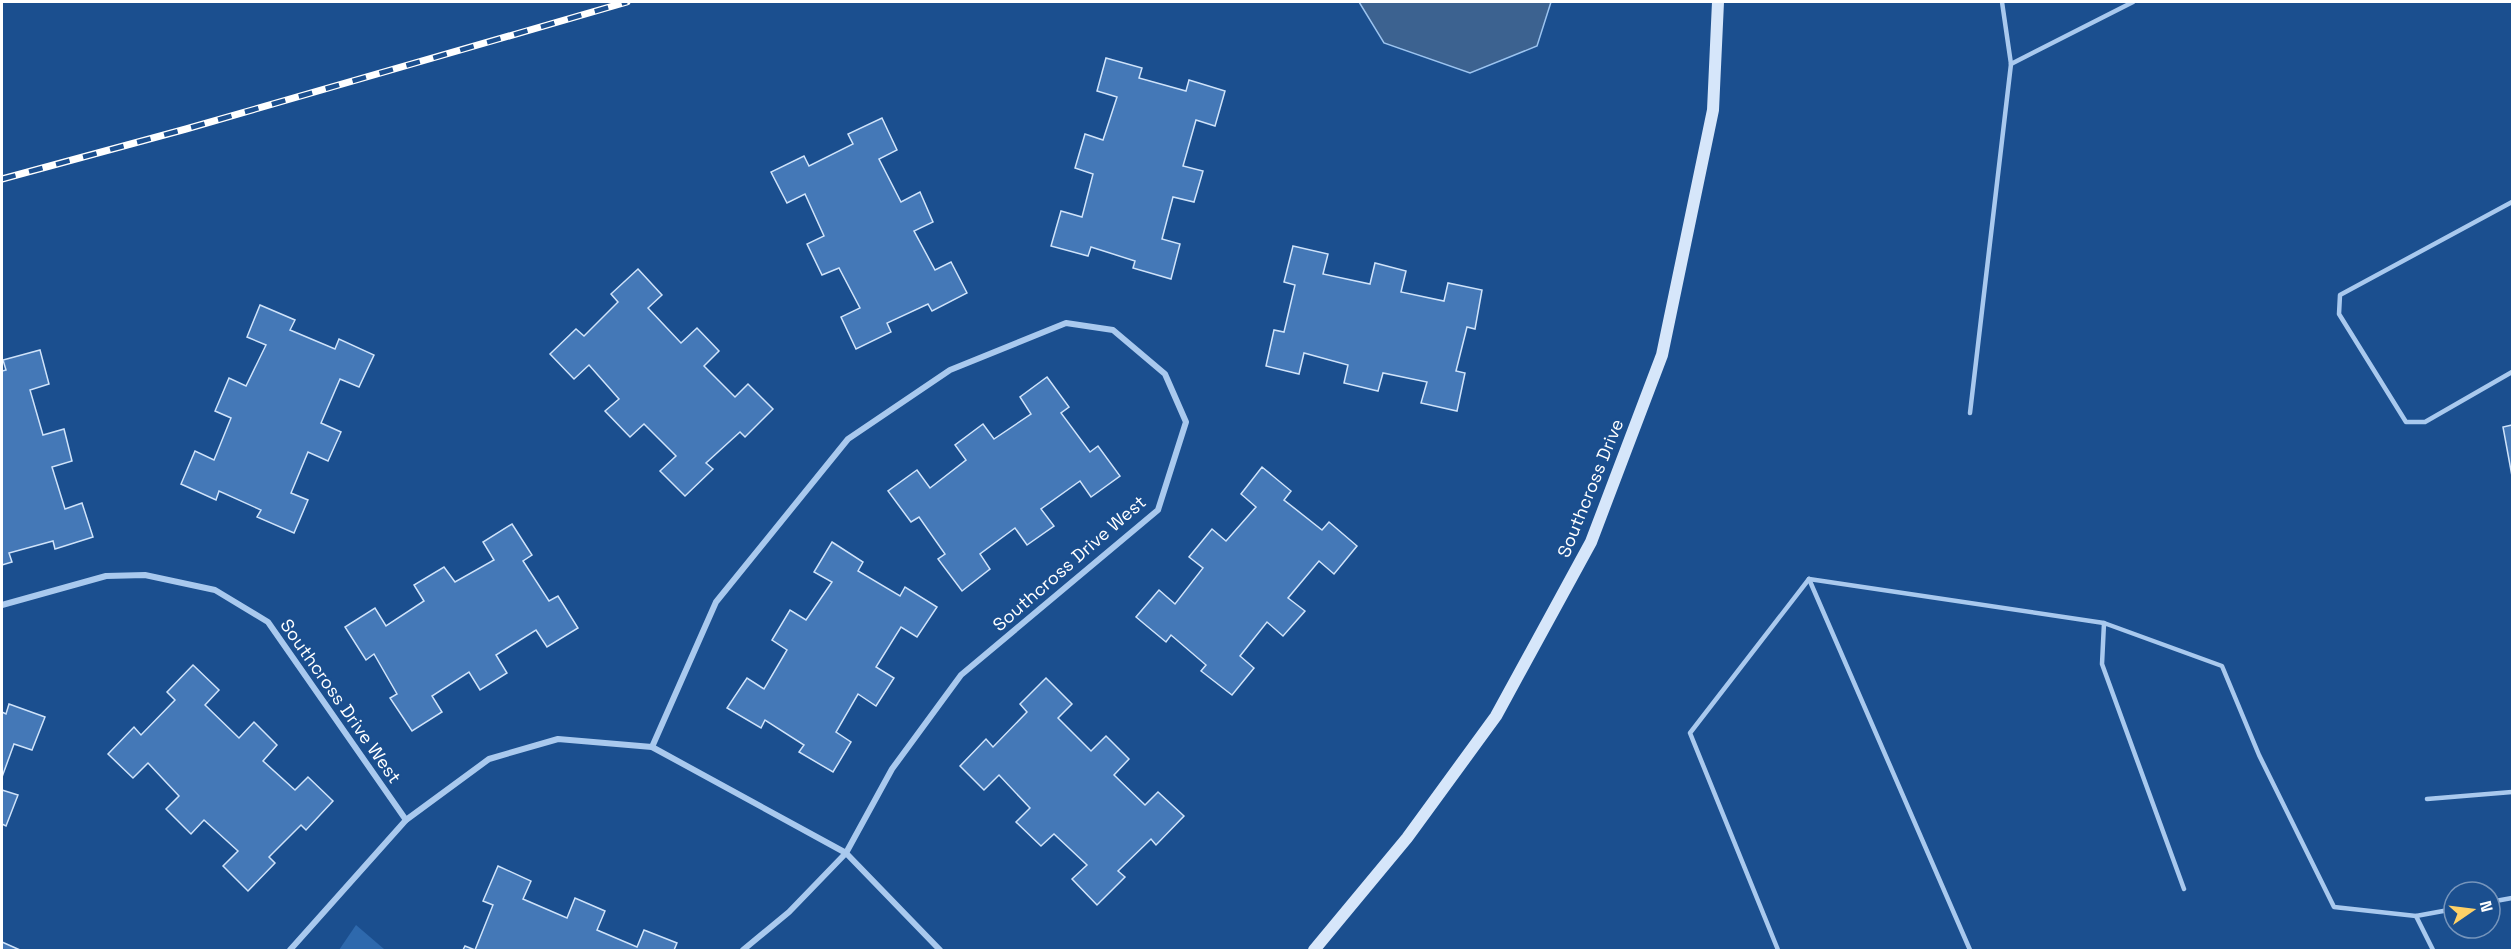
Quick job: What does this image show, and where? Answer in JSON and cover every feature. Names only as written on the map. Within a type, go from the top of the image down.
[{"type":"street","name":"Southcross Drive","points":[[1314,951],[1407,838],[1496,716],[1591,542],[1662,355],[1713,110],[1718,2]]},
{"type":"street","name":"Southcross Drive West","points":[[652,747],[716,602],[848,439],[950,370],[1066,322],[1113,330],[1165,374],[1186,422],[1158,510],[962,675],[892,769],[846,853],[789,912],[743,951]]},
{"type":"street","name":"Southcross Drive West","points":[[2,605],[106,576],[145,575],[215,590],[268,622],[406,820]]},
{"type":"street","points":[[290,951],[406,820],[489,759],[558,739],[652,747],[846,853],[940,951]]},
{"type":"lane","points":[[1970,413],[2011,64],[2002,2]]},
{"type":"lane","points":[[2011,64],[2133,2]]},
{"type":"lane","points":[[2512,202],[2340,296],[2339,314],[2406,422],[2425,422],[2512,372]]},
{"type":"lane","points":[[1809,579],[2104,623],[2222,666],[2259,755],[2334,907],[2416,915],[2442,911]]},
{"type":"lane","points":[[1778,951],[1690,733],[1809,579]]},
{"type":"lane","points":[[1809,579],[1970,951]]},
{"type":"lane","points":[[2104,623],[2102,664],[2184,889]]},
{"type":"lane","points":[[2427,799],[2512,792]]},
{"type":"lane","points":[[2416,915],[2433,951]]},
{"type":"shaded area","points":[[1359,2],[1551,2],[1537,46],[1470,73],[1384,43]]},
{"type":"shaded area","points":[[356,925],[384,949],[385,950],[339,950]]},
{"type":"building","points":[[1106,58],[1142,68],[1139,78],[1186,91],[1189,80],[1225,91],[1215,126],[1196,120],[1183,166],[1203,171],[1194,202],[1173,197],[1162,239],[1180,244],[1171,279],[1133,268],[1135,261],[1091,247],[1088,256],[1051,246],[1061,211],[1082,217],[1093,174],[1075,168],[1085,134],[1103,140],[1117,97],[1097,91]]},
{"type":"building","points":[[882,118],[897,150],[879,159],[901,202],[920,192],[933,222],[914,231],[935,270],[951,262],[967,293],[932,311],[928,304],[887,323],[891,332],[856,349],[841,317],[860,308],[839,268],[822,275],[807,244],[824,236],[805,194],[787,203],[771,172],[804,156],[809,166],[853,144],[848,134]]},
{"type":"building","points":[[1293,246],[1328,254],[1323,274],[1370,284],[1375,263],[1406,271],[1401,292],[1444,301],[1448,283],[1482,290],[1475,329],[1467,327],[1456,371],[1465,373],[1457,411],[1421,403],[1427,382],[1383,373],[1378,391],[1344,383],[1348,365],[1304,353],[1299,374],[1266,366],[1274,330],[1284,332],[1295,285],[1284,282]]},
{"type":"building","points":[[638,269],[662,295],[648,308],[681,343],[697,328],[719,351],[704,366],[735,397],[748,384],[773,409],[745,437],[740,432],[706,463],[713,469],[685,496],[660,471],[676,456],[644,424],[630,437],[605,411],[619,399],[589,365],[574,379],[550,354],[576,329],[584,336],[618,302],[611,294]]},
{"type":"building","points":[[260,305],[295,320],[290,330],[335,349],[339,339],[374,355],[359,387],[340,379],[321,423],[341,432],[328,461],[308,452],[291,493],[308,500],[294,533],[257,517],[261,510],[219,491],[216,500],[181,484],[195,451],[214,460],[231,418],[215,411],[229,378],[246,386],[266,345],[247,337]]},
{"type":"building","points":[[40,350],[49,384],[30,390],[43,435],[64,429],[72,461],[52,467],[65,509],[82,503],[93,537],[55,549],[53,541],[9,553],[12,562],[2,565],[2,371],[6,370],[3,360]]},
{"type":"building","points":[[1047,377],[1069,407],[1061,413],[1090,452],[1098,446],[1120,476],[1091,497],[1080,481],[1041,509],[1054,526],[1027,545],[1015,528],[980,554],[990,569],[962,591],[938,559],[945,554],[919,517],[911,522],[888,491],[917,470],[930,488],[966,460],[955,445],[983,424],[994,439],[1031,414],[1020,397]]},
{"type":"building","points":[[2512,425],[2512,476],[2503,427]]},
{"type":"building","points":[[1262,467],[1291,491],[1284,500],[1322,530],[1329,522],[1357,546],[1334,574],[1319,561],[1288,598],[1305,611],[1283,636],[1267,622],[1240,656],[1254,668],[1232,695],[1201,671],[1206,665],[1171,635],[1166,642],[1136,617],[1159,590],[1175,604],[1203,568],[1189,557],[1212,529],[1226,541],[1256,507],[1241,494]]},
{"type":"building","points":[[512,524],[532,555],[523,561],[549,601],[558,596],[578,628],[547,647],[536,630],[496,655],[507,673],[480,690],[469,672],[432,696],[442,712],[412,731],[390,698],[397,694],[374,654],[366,660],[345,627],[375,608],[386,626],[424,601],[414,585],[444,567],[455,582],[494,560],[483,542]]},
{"type":"building","points":[[832,542],[863,562],[858,571],[900,596],[905,587],[937,607],[917,637],[901,627],[876,667],[894,678],[876,706],[858,694],[836,732],[851,742],[833,772],[799,752],[804,745],[765,720],[761,728],[727,708],[747,678],[764,689],[787,650],[772,640],[790,610],[806,620],[832,582],[814,572]]},
{"type":"building","points":[[193,665],[219,690],[205,705],[239,738],[254,722],[277,745],[263,761],[295,790],[308,777],[333,801],[306,830],[301,825],[269,857],[275,863],[248,891],[223,866],[238,851],[204,820],[191,834],[166,809],[179,796],[148,763],[133,778],[108,754],[134,727],[141,735],[175,700],[167,692]]},
{"type":"building","points":[[1046,678],[1072,704],[1058,718],[1091,751],[1106,736],[1129,759],[1114,775],[1145,805],[1158,792],[1184,816],[1156,845],[1151,839],[1118,871],[1125,877],[1097,905],[1072,879],[1087,865],[1054,834],[1041,846],[1016,822],[1030,808],[999,775],[984,790],[960,766],[986,739],[993,747],[1027,712],[1020,704]]},
{"type":"building","points":[[9,704],[45,717],[32,750],[14,744],[2,777],[2,712],[6,714]]},
{"type":"building","points":[[2,790],[18,795],[6,826],[2,824]]},
{"type":"building","points":[[498,866],[531,881],[523,899],[567,918],[575,898],[605,911],[597,930],[637,947],[644,930],[677,943],[674,950],[475,950],[493,905],[483,901]]},
{"type":"building","points":[[2,942],[20,950],[2,950]]},
{"type":"building","points":[[465,946],[475,950],[463,950]]},
{"type":"railway","points":[[2,179],[186,129],[627,2]]}]
